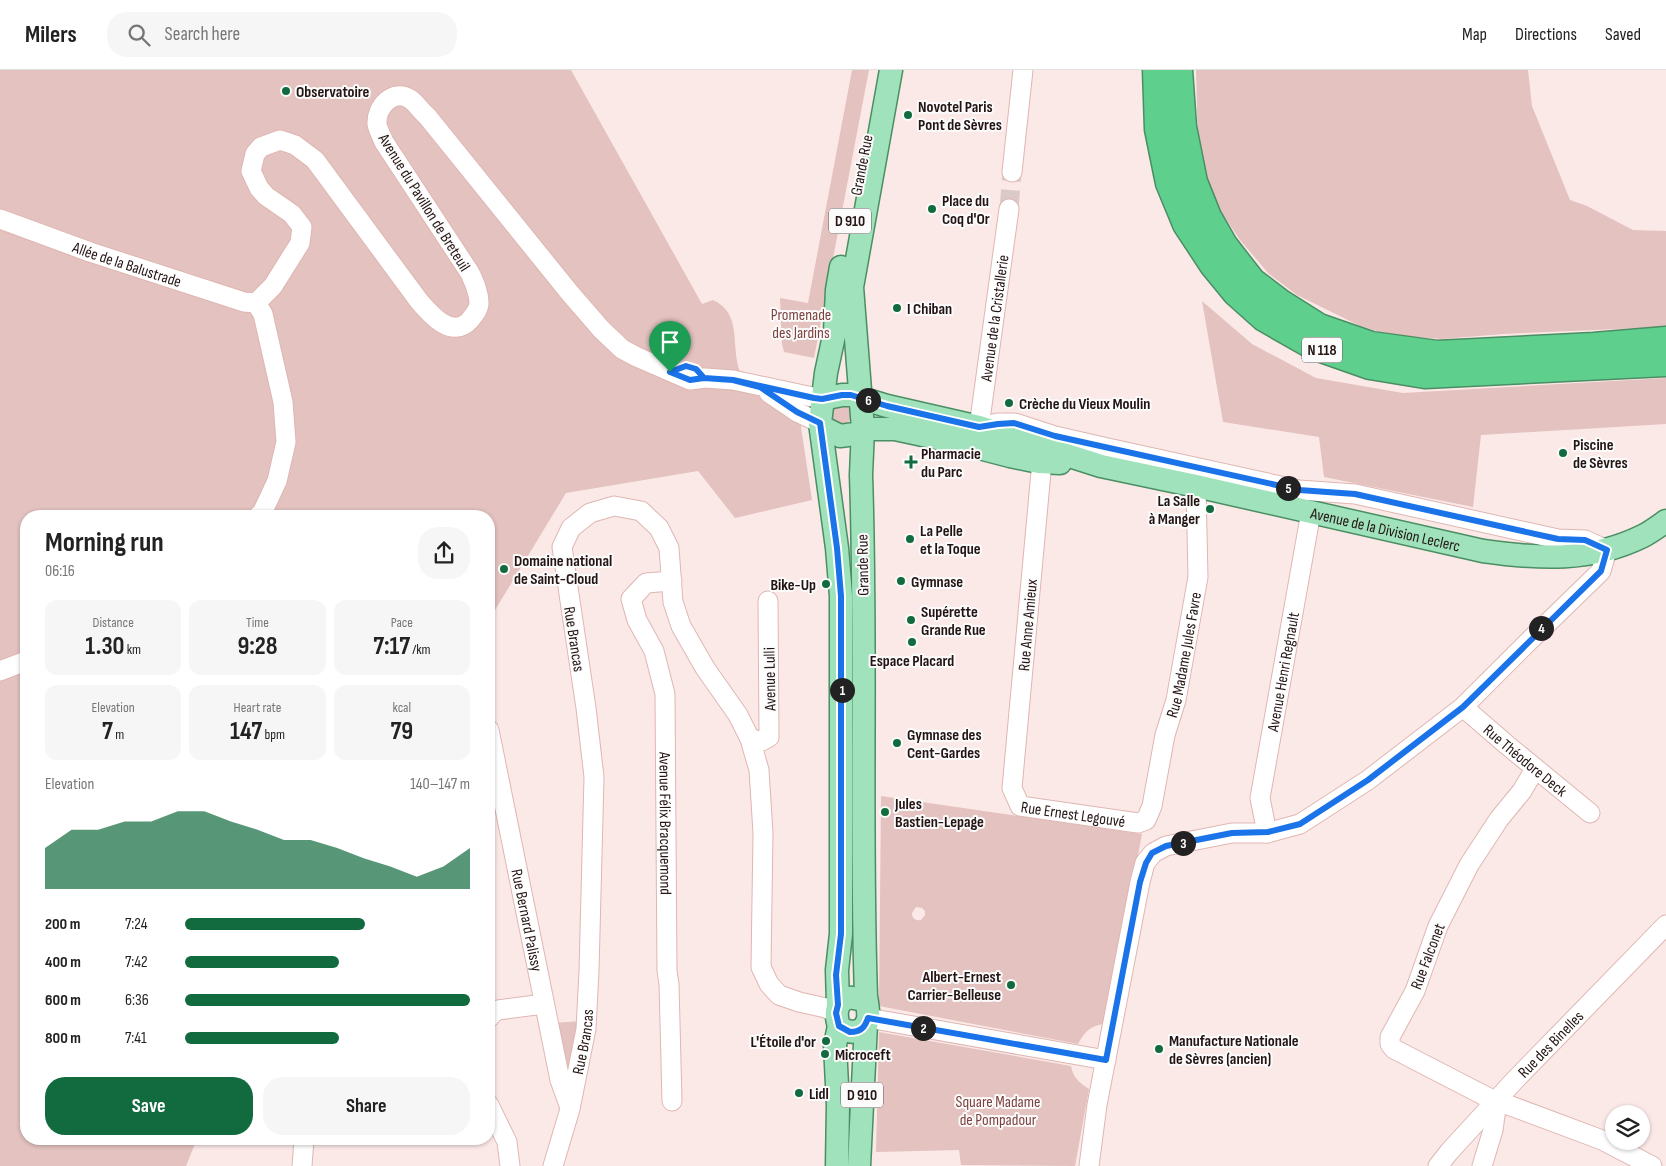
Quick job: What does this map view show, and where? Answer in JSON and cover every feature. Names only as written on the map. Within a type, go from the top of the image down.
[{"type":"highway","name":"N 118","points":[[1156,70],[1158,129],[1169,183],[1186,224],[1213,265],[1236,293],[1264,318],[1313,346],[1370,366],[1425,375],[1666,363]]},
{"type":"highway","name":"N 118","points":[[1178,70],[1183,127],[1194,182],[1208,217],[1224,245],[1252,281],[1318,327],[1371,345],[1437,354],[1594,346],[1666,340]]},
{"type":"main road","name":"Grande Rue","points":[[837,1166],[838,1105],[835,1044],[838,1015],[836,975],[841,934],[841,596],[837,548],[820,423],[822,399],[836,330],[837,290],[879,70]]},
{"type":"main road","name":"Grande Rue","points":[[859,1166],[867,1015],[864,916],[861,475],[864,429],[852,287],[891,70]]},
{"type":"main road","points":[[822,399],[842,395],[861,398]]},
{"type":"main road","name":"Avenue de la Division Leclerc","points":[[861,398],[979,427],[1100,466],[1483,551],[1524,557],[1575,556],[1607,550],[1644,535],[1666,521]]},
{"type":"main road","points":[[820,423],[824,428],[840,436],[855,434],[864,429]]},
{"type":"main road","points":[[960,443],[979,427]]},
{"type":"main road","name":"Avenue de la Division Leclerc","points":[[864,429],[895,429],[1040,462],[1100,466]]},
{"type":"main road","points":[[848,997],[855,997],[867,1015],[861,1030],[850,1032],[838,1015],[848,997]]},
{"type":"street","points":[[1012,172],[1023,70]]},
{"type":"street","name":"Avenue du Pavillon de Breteuil","points":[[256,303],[273,286],[300,242],[302,227],[292,214],[266,196],[259,188],[251,171],[255,154],[260,147],[280,140],[295,145],[315,160],[414,294],[434,318],[442,324],[454,327],[467,323],[474,315],[479,306],[478,294],[470,273],[384,142],[377,125],[381,106],[390,97],[399,96],[409,98],[427,116],[570,292],[606,335],[622,349],[689,371],[760,387]]},
{"type":"street","name":"Avenue de la Cristallerie","points":[[979,427],[1009,209]]},
{"type":"street","name":"Allée de la Balustrade","points":[[0,219],[115,260],[244,302],[256,303]]},
{"type":"street","points":[[256,303],[263,314],[281,393],[286,442],[277,481],[263,510]]},
{"type":"street","points":[[760,387],[822,399]]},
{"type":"street","points":[[760,387],[797,412],[820,423]]},
{"type":"street","points":[[995,453],[979,427],[1014,423],[1055,436],[1299,490],[1355,494],[1558,539],[1585,540],[1607,550],[1601,571],[1463,707],[1368,780],[1300,824],[1268,832],[1232,833],[1166,846],[1152,853],[1146,863],[1140,882],[1097,1105],[1089,1166]]},
{"type":"street","name":"Rue Anne Amieux","points":[[1012,788],[1041,472],[1040,462]]},
{"type":"street","name":"Rue Madame Jules Favre","points":[[1146,820],[1152,806],[1165,735],[1176,700],[1198,577],[1196,486]]},
{"type":"street","name":"Rue Brancas","points":[[553,1166],[570,1109],[586,1029],[594,777],[586,708],[562,547],[571,528],[590,513],[614,506],[640,511],[659,528],[669,548],[673,602],[681,626],[705,668],[738,715],[750,739],[759,770],[763,834],[761,967],[769,984],[780,995],[799,1002],[826,1008],[838,1015]]},
{"type":"street","name":"Avenue Henri Regnault","points":[[1268,832],[1260,798],[1311,512]]},
{"type":"street","name":"Avenue Félix Bracquemond","points":[[672,581],[646,583],[631,599],[637,620],[654,651],[665,694],[667,971],[672,1101]]},
{"type":"street","name":"Avenue Lulli","points":[[750,739],[762,741],[769,737],[768,601]]},
{"type":"street","points":[[0,671],[20,663]]},
{"type":"street","name":"Rue Théodore Deck","points":[[1463,707],[1590,813]]},
{"type":"street","name":"Rue Bernard Palissy","points":[[495,760],[560,1080],[570,1109]]},
{"type":"street","name":"Rue Falconet","points":[[1497,1100],[1394,1049],[1390,1044],[1390,1038],[1414,991],[1438,926],[1458,885],[1499,819],[1522,791],[1535,769]]},
{"type":"street","name":"Rue Ernest Legouvé","points":[[1012,788],[1020,806],[1138,823],[1146,820]]},
{"type":"street","name":"Rue des Binelles","points":[[1438,1166],[1514,1081],[1666,925]]},
{"type":"street","points":[[495,1012],[544,1004]]},
{"type":"street","points":[[867,1015],[1106,1060]]},
{"type":"street","points":[[1482,1166],[1493,1130],[1497,1100],[1602,1140],[1652,1166]]},
{"type":"street","points":[[495,1117],[507,1142],[510,1166]]},
{"type":"street","points":[[302,1166],[304,1145]]},
{"type":"green space","name":"Domaine national de Saint-Cloud","points":[[0,70],[571,70],[702,304],[713,300],[728,313],[734,331],[737,362],[740,372],[809,386],[801,427],[812,500],[735,518],[698,471],[566,493],[495,610],[495,510],[20,510],[20,1145],[195,1145],[186,1166],[0,1166]]},
{"type":"green space","name":"Promenade des Jardins","points":[[852,70],[869,70],[814,358],[784,352],[780,298],[808,303]]},
{"type":"green space","points":[[1196,70],[1528,70],[1532,106],[1570,200],[1587,206],[1633,230],[1666,231],[1666,327],[1503,334],[1442,339],[1390,335],[1360,326],[1297,295],[1269,274],[1240,240],[1219,209],[1206,177],[1198,147]]},
{"type":"green space","points":[[1202,301],[1252,344],[1316,378],[1403,393],[1666,378],[1666,424],[1481,435],[1473,507],[1324,477],[1319,437],[1223,422]]},
{"type":"green space","points":[[847,406],[852,414],[848,422],[842,425],[832,421],[830,411],[832,408]]},
{"type":"green space","points":[[881,796],[1142,834],[1106,1024],[1089,1029],[1078,1044],[879,1006]],"holes":[[[916,907],[922,908],[925,911],[925,915],[921,920],[914,919],[912,913]]]},
{"type":"green space","points":[[580,1021],[569,1085],[554,1023]]},
{"type":"green space","name":"Square Madame de Pompadour","points":[[879,1032],[1071,1066],[1077,1080],[1089,1089],[1075,1166],[961,1165],[959,1150],[876,1152]]},
{"type":"tunnel","points":[[1009,209],[1012,172]]},
{"type":"place","name":"Observatoire","points":[[286,91]]},
{"type":"place","name":"Novotel Paris Pont de Sèvres","points":[[908,115]]},
{"type":"place","name":"Place du Coq d'Or","points":[[932,209]]},
{"type":"place","name":"I Chiban","points":[[897,308]]},
{"type":"place","name":"Crèche du Vieux Moulin","points":[[1009,403]]},
{"type":"place","name":"Piscine de Sèvres","points":[[1563,453]]},
{"type":"place","name":"Pharmacie du Parc","points":[[911,462]]},
{"type":"place","name":"La Salle à Manger","points":[[1210,509]]},
{"type":"place","name":"La Pelle et la Toque","points":[[910,539]]},
{"type":"place","name":"Domaine national de Saint-Cloud","points":[[504,569]]},
{"type":"place","name":"Gymnase","points":[[901,581]]},
{"type":"place","name":"Bike-Up","points":[[826,584]]},
{"type":"place","name":"Supérette Grande Rue","points":[[911,620]]},
{"type":"place","name":"Espace Placard","points":[[912,642]]},
{"type":"place","name":"Gymnase des Cent-Gardes","points":[[897,743]]},
{"type":"place","name":"Jules Bastien-Lepage","points":[[885,812]]},
{"type":"place","name":"Albert-Ernest Carrier-Belleuse","points":[[1011,985]]},
{"type":"place","name":"L'Étoile d'or","points":[[826,1041]]},
{"type":"place","name":"Manufacture Nationale de Sèvres (ancien)","points":[[1159,1049]]},
{"type":"place","name":"Microceft","points":[[825,1054]]},
{"type":"place","name":"Lidl","points":[[799,1093]]},
{"type":"route","points":[[670,372],[686,366],[696,369],[704,378],[733,380],[814,398],[825,399],[851,395],[887,406],[979,427],[1014,423],[1055,436],[1299,490],[1355,494],[1558,539],[1585,540],[1607,550],[1601,571],[1463,707],[1368,780],[1300,824],[1268,832],[1232,833],[1166,846],[1152,853],[1146,863],[1140,882],[1106,1060],[868,1018],[861,1030],[850,1032],[839,1026],[836,1013],[838,1005],[836,981],[841,934],[841,596],[837,548],[820,423],[797,412],[760,387],[733,380],[704,378],[690,380],[670,372]]}]
